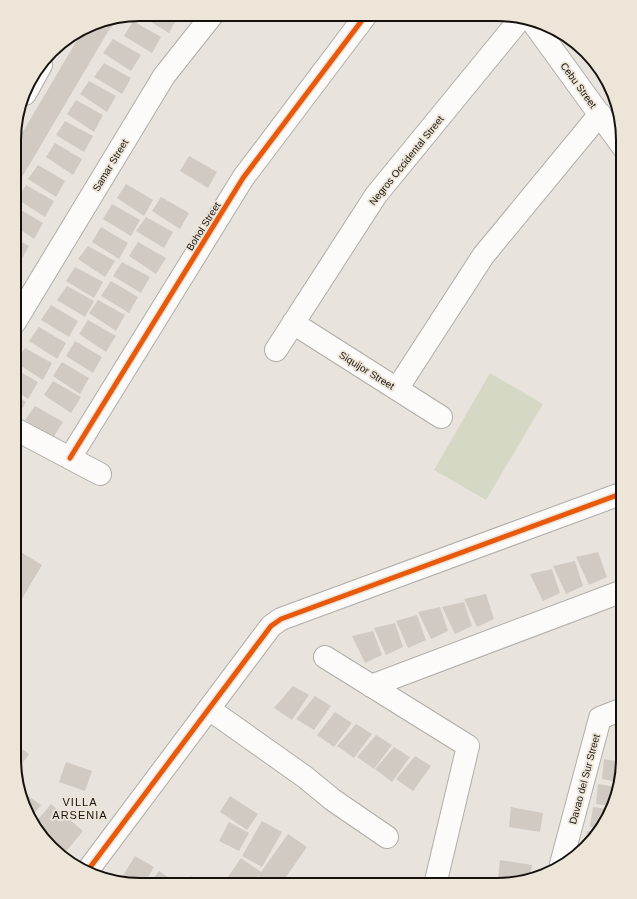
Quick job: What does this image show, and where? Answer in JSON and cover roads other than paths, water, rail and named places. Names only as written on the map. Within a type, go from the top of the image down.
[{"type":"street","name":"Samar Street","points":[[21,312],[164,76],[207,21]]},
{"type":"street","name":"Bohol Street","points":[[70,458],[243,178],[361,21]]},
{"type":"street","name":"Negros Occidental Street","points":[[276,350],[376,195],[518,23]]},
{"type":"street","name":"Cebu Street","points":[[537,28],[616,137]]},
{"type":"street","points":[[397,389],[483,256],[600,114]]},
{"type":"street","name":"Siquijor Street","points":[[293,323],[441,417]]},
{"type":"street","points":[[21,432],[100,474]]},
{"type":"street","points":[[90,867],[271,626],[281,618],[616,496]]},
{"type":"street","points":[[371,686],[616,594]]},
{"type":"street","points":[[325,657],[468,746],[437,878]]},
{"type":"street","points":[[209,709],[305,777],[333,800],[387,837]]},
{"type":"street","name":"Davao del Sur Street","points":[[563,858],[600,718],[616,712]]},
{"type":"district","name":"VILLA ARSENIA","points":[[80,808]]}]
